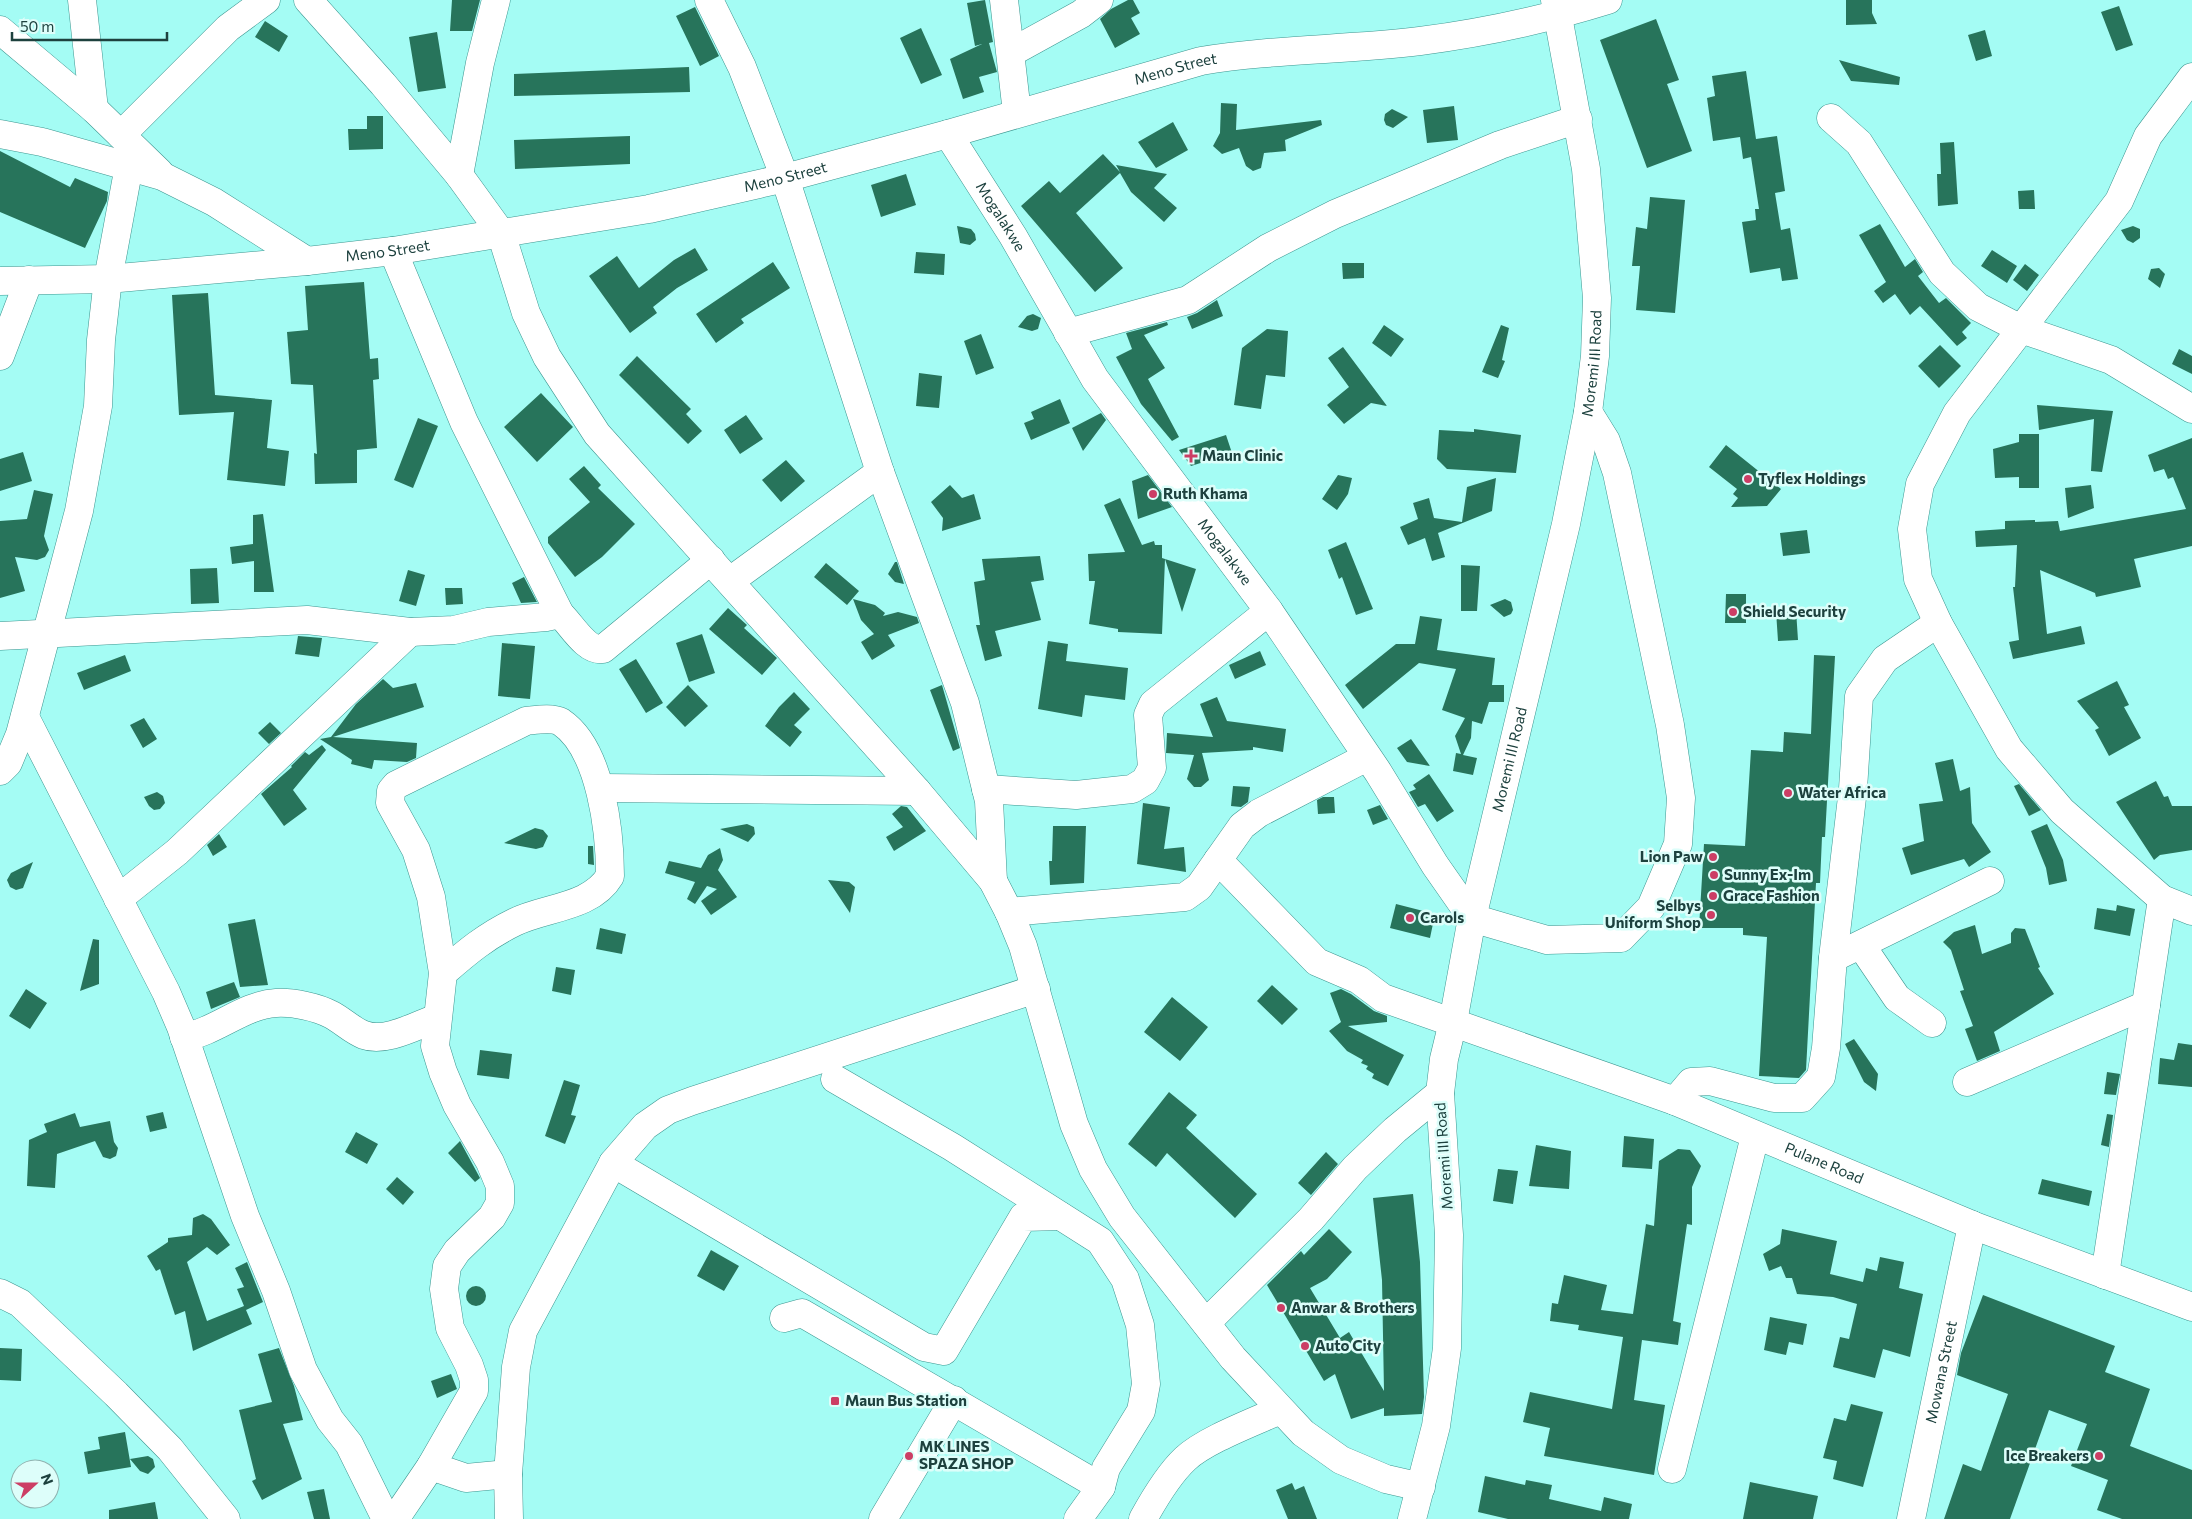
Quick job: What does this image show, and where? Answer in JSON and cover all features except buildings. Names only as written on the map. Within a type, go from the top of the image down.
[{"type":"street","points":[[82,0],[94,109]]},
{"type":"street","points":[[121,135],[228,28],[266,0]]},
{"type":"street","points":[[459,175],[480,63],[496,0]]},
{"type":"street","points":[[709,0],[742,67],[785,178],[880,472],[965,703],[986,789],[993,880]]},
{"type":"street","points":[[1004,0],[1012,52],[1017,113]]},
{"type":"street","points":[[1012,52],[1081,14],[1099,0]]},
{"type":"street","name":"Meno Street","points":[[0,281],[108,279],[307,262],[393,251],[649,209],[785,178],[948,134],[1201,61],[1237,55],[1418,41],[1557,8],[1608,0]]},
{"type":"street","points":[[311,1],[459,175],[501,232],[526,313],[547,357],[597,434],[917,791],[993,880],[1009,912],[1036,989],[1074,1124],[1093,1169],[1122,1216],[1234,1358],[1303,1433],[1341,1460],[1386,1479],[1421,1487]]},
{"type":"street","name":"Moremi III Road","points":[[1412,1519],[1436,1426],[1448,1328],[1449,1235],[1440,1094],[1444,1059],[1454,1022],[1472,918],[1566,524],[1588,412],[1596,356],[1597,298],[1586,169],[1557,8]]},
{"type":"street","points":[[0,30],[94,109],[162,176]]},
{"type":"street","points":[[2192,77],[2148,136],[2119,201],[1957,413],[1920,484],[1912,529],[1918,579],[1938,623],[2009,749],[2062,811],[2162,899],[2192,911]]},
{"type":"street","points":[[1831,118],[1859,143],[1942,274],[1978,307],[2021,329],[2111,360],[2192,409]]},
{"type":"street","points":[[1068,333],[1188,300],[1268,248],[1335,214],[1500,145],[1578,119]]},
{"type":"street","points":[[0,134],[42,142],[162,176],[220,206],[307,262]]},
{"type":"street","name":"Mogalakwe","points":[[948,134],[1013,236],[1095,379],[1269,611],[1367,757],[1435,865],[1472,918]]},
{"type":"street","points":[[0,771],[8,763],[25,717],[79,511],[98,406],[101,340],[108,279],[129,166]]},
{"type":"street","points":[[393,251],[464,422],[560,614],[592,648],[597,650],[603,649],[711,560]]},
{"type":"street","points":[[0,356],[29,280]]},
{"type":"street","points":[[1472,918],[1548,940],[1622,938],[1652,907],[1678,844],[1681,798],[1670,725],[1618,473],[1606,441],[1588,412]]},
{"type":"street","points":[[730,581],[880,472]]},
{"type":"street","points":[[986,789],[1076,795],[1132,789],[1145,781],[1152,768],[1148,715],[1153,704],[1269,611]]},
{"type":"street","points":[[0,636],[307,620],[410,632],[454,630],[488,622],[546,618],[560,614]]},
{"type":"street","points":[[1675,1101],[1691,1082],[1710,1081],[1774,1098],[1802,1098],[1821,1077],[1826,1048],[1833,958],[1853,789],[1859,696],[1885,659],[1938,623]]},
{"type":"street","points":[[118,899],[177,852],[410,632]]},
{"type":"street","points":[[25,717],[166,992],[184,1037],[244,1216],[276,1291],[303,1370],[330,1420],[349,1444],[386,1519]]},
{"type":"street","points":[[395,1519],[431,1466],[474,1391],[474,1380],[469,1366],[450,1328],[444,1289],[447,1266],[456,1251],[492,1218],[500,1203],[500,1186],[490,1162],[457,1105],[443,1072],[435,1046],[443,973],[431,897],[416,850],[390,802],[390,796],[393,788],[526,721],[542,719],[559,721],[578,739],[600,788],[610,848],[610,876],[597,891],[580,900],[517,921],[479,941],[443,973]]},
{"type":"street","points":[[1009,912],[1185,897],[1198,887],[1242,826],[1259,813],[1367,757]]},
{"type":"street","points":[[600,788],[917,791]]},
{"type":"street","name":"Pulane Road","points":[[1218,860],[1317,962],[1359,980],[1383,998],[1675,1101],[1972,1225],[2192,1308]]},
{"type":"street","points":[[1833,958],[1990,881]]},
{"type":"street","points":[[2105,1275],[2162,899]]},
{"type":"street","points":[[1861,945],[1897,998],[1932,1023]]},
{"type":"street","points":[[509,1519],[508,1474],[516,1367],[523,1331],[613,1162],[645,1126],[668,1110],[1036,989]]},
{"type":"street","points":[[184,1037],[199,1033],[260,1006],[278,1003],[307,1007],[331,1014],[365,1035],[383,1036],[437,1018]]},
{"type":"street","points":[[1967,1082],[2146,1005]]},
{"type":"street","points":[[834,1080],[952,1147],[1100,1242],[1125,1279],[1140,1325],[1146,1384],[1140,1411],[1106,1468],[1101,1487],[1078,1519]]},
{"type":"street","points":[[1206,1323],[1311,1219],[1355,1168],[1395,1130],[1440,1094]]},
{"type":"street","points":[[1672,1469],[1755,1136]]},
{"type":"street","points":[[613,1162],[924,1347],[944,1351],[1023,1217],[1060,1216]]},
{"type":"street","name":"Mowana Street","points":[[1910,1519],[1972,1225]]},
{"type":"street","points":[[0,1293],[20,1303],[116,1394],[170,1449],[226,1519]]},
{"type":"street","points":[[784,1318],[802,1313],[1101,1487]]},
{"type":"street","points":[[883,1519],[954,1400]]},
{"type":"street","points":[[1143,1519],[1154,1498],[1185,1459],[1219,1438],[1280,1410]]},
{"type":"street","points":[[431,1466],[466,1478],[508,1474]]},
{"type":"place","name":"Maun Clinic","points":[[1191,456]]},
{"type":"place","name":"Tyflex Holdings","points":[[1748,479]]},
{"type":"place","name":"Ruth Khama","points":[[1153,494]]},
{"type":"place","name":"Shield Security","points":[[1733,612]]},
{"type":"place","name":"Water Africa","points":[[1788,793]]},
{"type":"place","name":"Lion Paw","points":[[1713,857]]},
{"type":"place","name":"Sunny Ex-Im","points":[[1714,875]]},
{"type":"place","name":"Grace Fashion","points":[[1713,896]]},
{"type":"place","name":"Selbys Uniform Shop","points":[[1711,915]]},
{"type":"place","name":"Carols","points":[[1410,918]]},
{"type":"place","name":"Anwar & Brothers","points":[[1281,1308]]},
{"type":"place","name":"Auto City","points":[[1305,1346]]},
{"type":"place","name":"Maun Bus Station","points":[[835,1401]]},
{"type":"place","name":"MK LINES SPAZA SHOP","points":[[909,1456]]},
{"type":"place","name":"Ice Breakers","points":[[2099,1456]]}]
